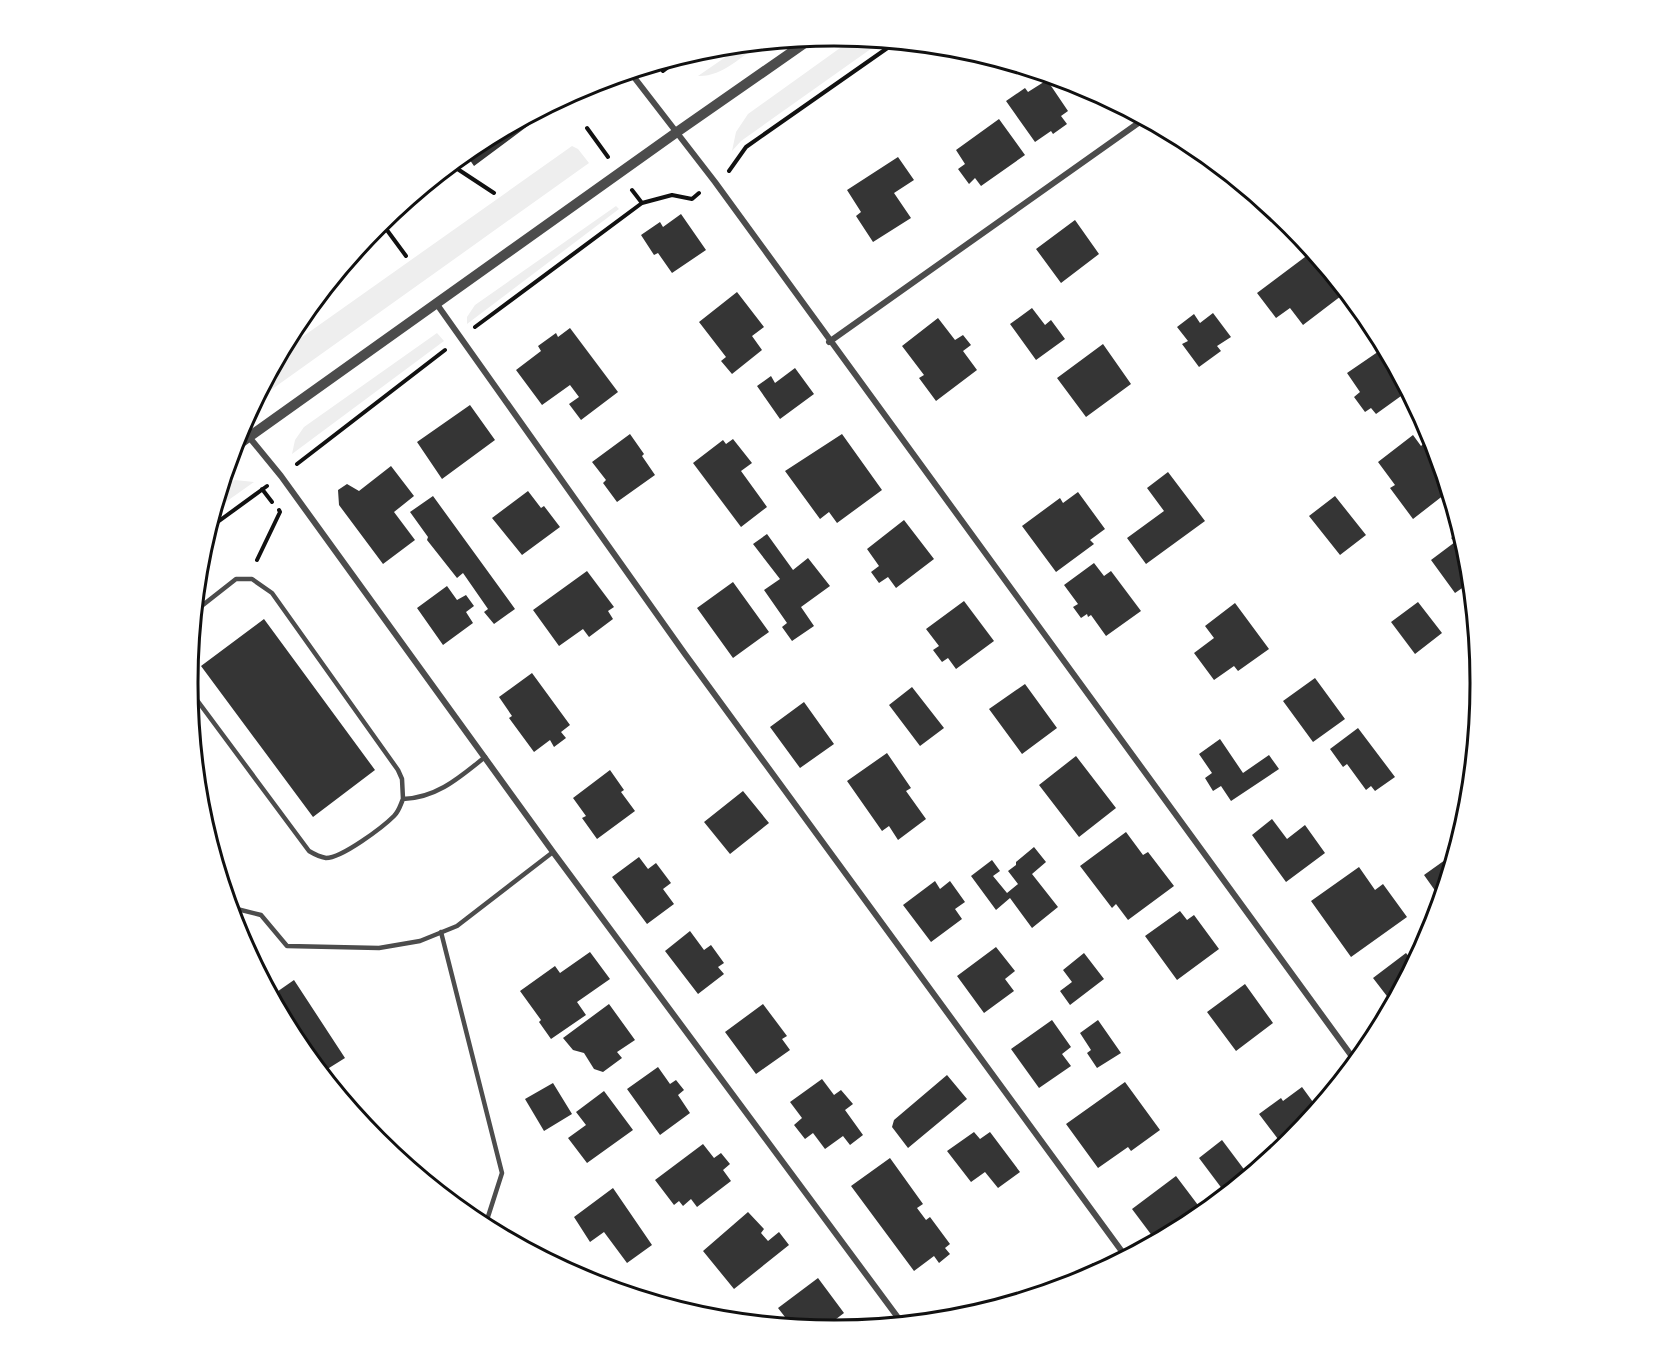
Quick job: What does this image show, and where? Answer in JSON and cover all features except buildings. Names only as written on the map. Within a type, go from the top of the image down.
[{"type":"street","points":[[246,439],[798,48]]},
{"type":"street","points":[[635,78],[677,132],[1350,1054]]},
{"type":"street","points":[[829,342],[1137,124]]},
{"type":"street","points":[[436,303],[685,654],[1122,1251]]},
{"type":"street","points":[[249,437],[281,476],[553,852],[897,1316]]},
{"type":"lane","points":[[198,702],[309,851],[326,858],[347,852],[393,817],[399,809],[403,799],[402,779],[398,770],[272,593],[252,579],[236,579],[202,605]]},
{"type":"lane","points":[[403,799],[415,799],[437,792],[485,757]]},
{"type":"lane","points":[[239,910],[261,915],[287,946],[379,948],[420,941],[457,926],[553,852]]},
{"type":"lane","points":[[441,932],[502,1173],[488,1217]]},
{"type":"path","points":[[731,170],[746,147],[886,49]]},
{"type":"path","points":[[458,170],[494,193]]},
{"type":"path","points":[[387,230],[406,255]]},
{"type":"path","points":[[252,579],[258,558],[280,512],[262,489]]},
{"type":"shaded area","points":[[842,46],[872,48],[741,141],[732,151],[736,132],[748,114]]},
{"type":"shaded area","points":[[748,53],[715,73],[698,76],[727,56]]},
{"type":"shaded area","points":[[572,146],[578,149],[589,163],[268,392],[299,340]]},
{"type":"shaded area","points":[[616,206],[619,209],[467,324],[467,317],[475,305]]},
{"type":"shaded area","points":[[437,333],[444,341],[292,454],[295,440],[304,427]]},
{"type":"shaded area","points":[[235,480],[254,482],[223,504],[230,482]]}]
